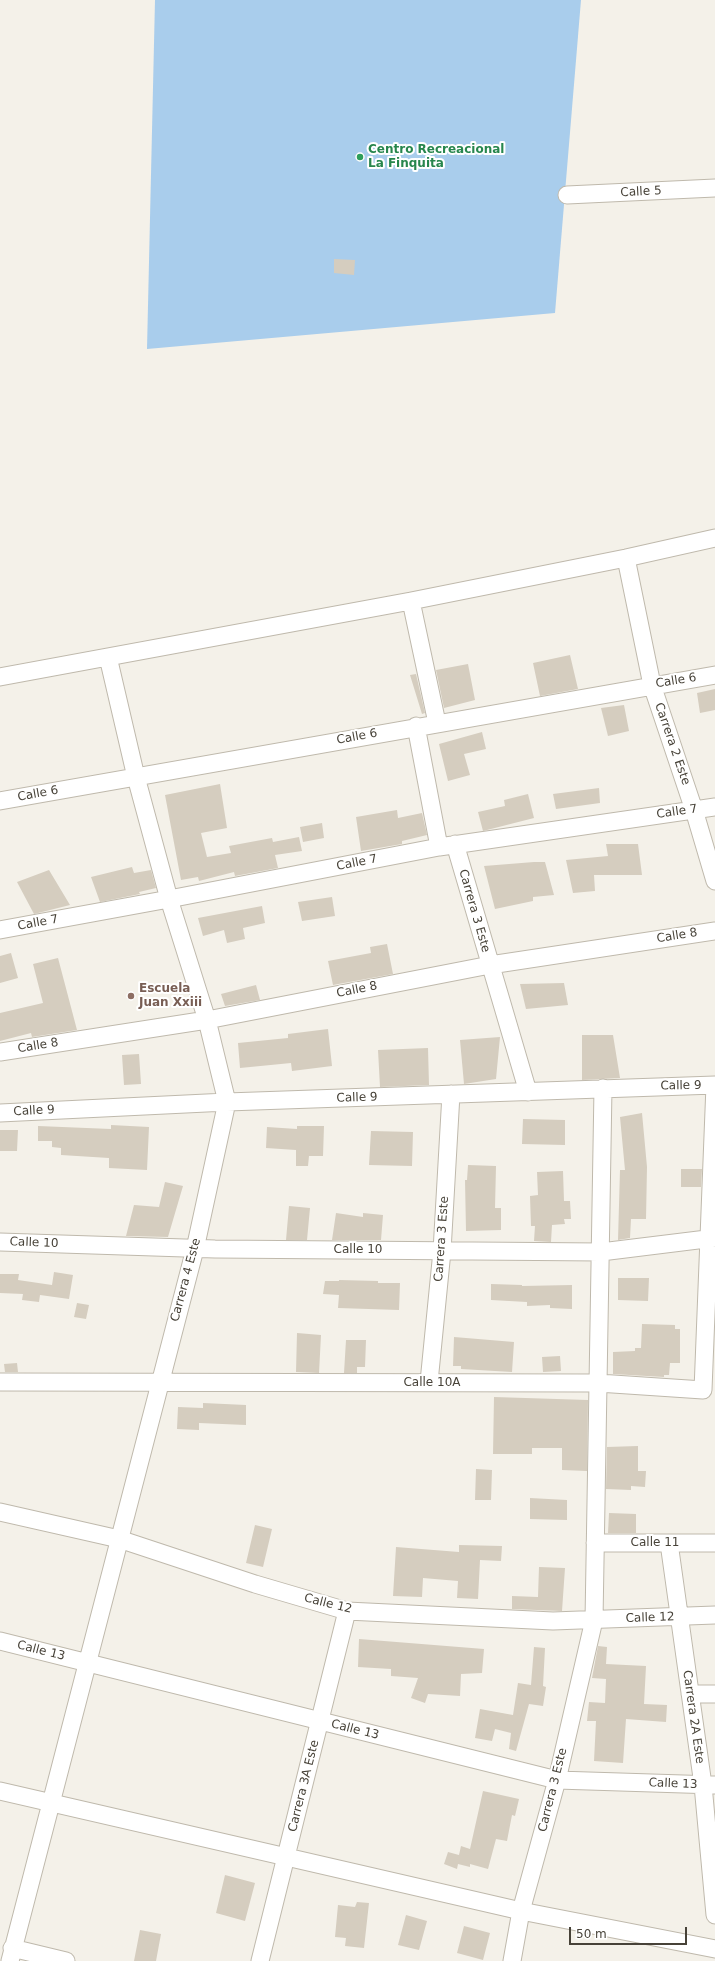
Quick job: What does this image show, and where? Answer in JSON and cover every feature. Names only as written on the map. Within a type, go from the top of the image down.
[{"type":"street","name":"Calle 5","points":[[567,195],[715,188]]},
{"type":"street","points":[[0,677],[411,601],[626,558],[715,538]]},
{"type":"street","name":"Carrera 2 Este","points":[[626,558],[652,685],[694,810],[715,881]]},
{"type":"street","points":[[411,601],[437,723]]},
{"type":"street","name":"Carrera 4 Este","points":[[11,1954],[195,1249],[227,1102],[207,1020],[169,899],[136,777],[108,657]]},
{"type":"street","name":"Calle 6","points":[[0,801],[416,726],[715,675]]},
{"type":"street","name":"Carrera 3 Este","points":[[416,726],[447,846],[490,965],[528,1092]]},
{"type":"street","name":"Calle 7","points":[[0,930],[447,846],[715,807]]},
{"type":"street","name":"Calle 8","points":[[0,1052],[207,1020],[490,965],[715,931]]},
{"type":"street","points":[[712,1238],[715,1085]]},
{"type":"street","name":"Calle 9","points":[[0,1113],[227,1102],[715,1085]]},
{"type":"street","name":"Carrera 3 Este","points":[[512,1961],[521,1911],[557,1780],[594,1620],[603,1088]]},
{"type":"street","name":"Carrera 3 Este","points":[[429,1382],[442,1251],[451,1094]]},
{"type":"street","name":"Calle 10","points":[[0,1242],[195,1249],[600,1252],[712,1238]]},
{"type":"street","name":"Calle 10A","points":[[0,1382],[598,1383],[703,1390],[712,1238]]},
{"type":"street","name":"Calle 12","points":[[0,1512],[119,1539],[254,1584],[348,1611],[552,1621],[715,1615]]},
{"type":"street","name":"Calle 11","points":[[595,1543],[715,1543]]},
{"type":"street","name":"Carrera 2A Este","points":[[668,1543],[690,1694],[709,1785],[715,1915]]},
{"type":"street","name":"Carrera 3A Este","points":[[260,1961],[348,1611]]},
{"type":"street","name":"Calle 13","points":[[0,1641],[557,1780],[709,1785]]},
{"type":"street","points":[[690,1694],[715,1694]]},
{"type":"street","points":[[0,1791],[521,1911],[715,1949]]},
{"type":"street","points":[[11,1954],[66,1961]]},
{"type":"water","name":"Centro Recreacional La Finquita","points":[[155,0],[581,0],[555,313],[147,349]]},
{"type":"building","points":[[334,259],[355,260],[354,275],[334,273]]},
{"type":"building","points":[[570,655],[578,689],[540,696],[533,663]]},
{"type":"building","points":[[468,664],[475,700],[444,708],[436,670]]},
{"type":"building","points":[[416,674],[425,713],[422,714],[410,675]]},
{"type":"building","points":[[715,689],[715,710],[700,713],[697,693]]},
{"type":"building","points":[[624,705],[629,731],[608,736],[601,708]]},
{"type":"building","points":[[482,732],[486,749],[464,754],[470,775],[448,781],[439,744]]},
{"type":"building","points":[[220,784],[227,828],[201,833],[207,857],[231,853],[229,846],[272,838],[273,842],[299,837],[302,851],[275,855],[278,868],[235,876],[234,872],[199,881],[198,877],[181,880],[165,795]]},
{"type":"building","points":[[599,788],[600,803],[556,809],[553,794]]},
{"type":"building","points":[[528,794],[534,818],[483,831],[478,812],[505,806],[504,800]]},
{"type":"building","points":[[397,810],[398,818],[422,813],[427,835],[402,841],[402,844],[361,851],[356,817]]},
{"type":"building","points":[[322,823],[324,838],[303,842],[300,827]]},
{"type":"building","points":[[606,844],[638,844],[642,875],[594,875],[595,891],[573,893],[566,860],[608,856]]},
{"type":"building","points":[[545,862],[554,895],[533,897],[533,901],[495,909],[484,866]]},
{"type":"building","points":[[132,867],[134,873],[151,870],[156,888],[139,892],[140,894],[100,902],[91,877]]},
{"type":"building","points":[[49,870],[70,905],[34,914],[17,882]]},
{"type":"building","points":[[332,897],[335,916],[302,921],[298,902]]},
{"type":"building","points":[[262,906],[265,923],[243,928],[245,939],[227,943],[224,930],[203,936],[198,918]]},
{"type":"building","points":[[387,944],[393,974],[333,985],[328,961],[371,953],[370,947]]},
{"type":"building","points":[[11,953],[18,978],[0,983],[0,956]]},
{"type":"building","points":[[58,958],[77,1030],[32,1037],[31,1033],[0,1041],[0,1013],[43,1003],[33,964]]},
{"type":"building","points":[[564,983],[568,1005],[526,1009],[520,984]]},
{"type":"building","points":[[256,985],[260,1000],[225,1006],[221,994]]},
{"type":"building","points":[[328,1029],[332,1066],[292,1071],[291,1063],[240,1068],[238,1043],[288,1038],[288,1034]]},
{"type":"building","points":[[582,1035],[613,1035],[620,1078],[582,1080]]},
{"type":"building","points":[[500,1037],[496,1079],[464,1084],[460,1040]]},
{"type":"building","points":[[428,1048],[429,1085],[380,1087],[378,1050]]},
{"type":"building","points":[[139,1054],[141,1084],[124,1085],[122,1055]]},
{"type":"building","points":[[642,1113],[647,1167],[646,1219],[631,1219],[630,1238],[618,1240],[620,1170],[625,1170],[620,1117]]},
{"type":"building","points":[[523,1119],[565,1120],[565,1145],[522,1144]]},
{"type":"building","points":[[111,1125],[149,1127],[147,1170],[109,1168],[109,1158],[61,1155],[61,1148],[52,1147],[52,1141],[38,1141],[38,1126],[111,1129]]},
{"type":"building","points":[[297,1126],[324,1126],[323,1156],[309,1156],[308,1166],[296,1166],[296,1150],[266,1148],[267,1127],[297,1129]]},
{"type":"building","points":[[0,1130],[18,1130],[17,1151],[0,1151]]},
{"type":"building","points":[[371,1131],[413,1132],[412,1166],[369,1165]]},
{"type":"building","points":[[468,1165],[496,1166],[495,1208],[501,1208],[501,1230],[466,1231],[465,1180],[467,1180]]},
{"type":"building","points":[[681,1169],[702,1169],[701,1187],[681,1187]]},
{"type":"building","points":[[563,1171],[564,1201],[570,1201],[571,1219],[564,1219],[565,1224],[552,1225],[551,1242],[534,1241],[535,1226],[531,1226],[530,1196],[538,1195],[537,1172]]},
{"type":"building","points":[[165,1182],[183,1186],[168,1237],[126,1236],[134,1205],[159,1207]]},
{"type":"building","points":[[289,1206],[310,1208],[307,1240],[286,1240]]},
{"type":"building","points":[[336,1213],[363,1217],[363,1213],[383,1215],[381,1240],[332,1240]]},
{"type":"building","points":[[54,1272],[73,1275],[69,1299],[40,1295],[39,1302],[22,1300],[23,1294],[0,1293],[0,1274],[19,1274],[18,1280],[52,1285]]},
{"type":"building","points":[[618,1278],[649,1278],[648,1301],[618,1300]]},
{"type":"building","points":[[339,1280],[400,1283],[399,1310],[338,1308],[339,1295],[323,1294],[325,1281]]},
{"type":"building","points":[[491,1284],[522,1286],[572,1285],[572,1309],[550,1308],[550,1305],[527,1306],[527,1302],[491,1300]]},
{"type":"building","points":[[77,1303],[89,1305],[86,1319],[74,1317]]},
{"type":"building","points":[[642,1324],[675,1325],[675,1329],[680,1329],[680,1363],[670,1363],[669,1375],[664,1375],[664,1377],[613,1374],[613,1352],[635,1351],[635,1348],[641,1348]]},
{"type":"building","points":[[297,1333],[321,1335],[319,1373],[296,1372]]},
{"type":"building","points":[[454,1337],[514,1342],[512,1372],[461,1369],[461,1366],[453,1366]]},
{"type":"building","points":[[346,1340],[366,1340],[365,1367],[357,1367],[357,1373],[344,1373]]},
{"type":"building","points":[[560,1356],[561,1371],[543,1372],[542,1357]]},
{"type":"building","points":[[17,1363],[18,1372],[5,1372],[4,1364]]},
{"type":"building","points":[[494,1397],[588,1400],[587,1471],[562,1470],[562,1448],[532,1448],[532,1454],[493,1454]]},
{"type":"building","points":[[203,1403],[246,1405],[246,1425],[199,1423],[199,1430],[177,1429],[178,1407],[203,1408]]},
{"type":"building","points":[[638,1446],[638,1471],[646,1471],[645,1487],[631,1486],[631,1490],[606,1489],[607,1447]]},
{"type":"building","points":[[476,1469],[492,1470],[491,1500],[475,1500]]},
{"type":"building","points":[[530,1498],[567,1500],[567,1520],[530,1519]]},
{"type":"building","points":[[609,1513],[636,1514],[636,1533],[608,1533]]},
{"type":"building","points":[[255,1525],[272,1529],[263,1567],[246,1563]]},
{"type":"building","points":[[459,1545],[502,1546],[501,1561],[480,1560],[478,1599],[457,1598],[458,1581],[423,1578],[422,1597],[393,1596],[396,1547],[459,1552]]},
{"type":"building","points":[[539,1567],[565,1568],[562,1611],[512,1609],[512,1596],[538,1597]]},
{"type":"building","points":[[359,1639],[484,1649],[482,1673],[461,1674],[460,1696],[428,1694],[425,1703],[411,1698],[418,1678],[391,1676],[391,1669],[358,1667]]},
{"type":"building","points":[[598,1646],[607,1647],[606,1664],[646,1666],[644,1704],[667,1705],[666,1722],[626,1719],[623,1763],[594,1761],[596,1721],[587,1721],[589,1702],[605,1703],[606,1679],[592,1678]]},
{"type":"building","points":[[534,1647],[545,1648],[543,1686],[546,1687],[543,1706],[529,1704],[516,1751],[509,1749],[511,1733],[495,1729],[492,1741],[475,1738],[480,1709],[513,1715],[518,1683],[531,1685]]},
{"type":"building","points":[[483,1791],[519,1799],[515,1816],[512,1815],[507,1841],[496,1839],[488,1869],[470,1864],[470,1867],[458,1864],[457,1869],[444,1864],[448,1852],[459,1855],[461,1846],[470,1849]]},
{"type":"building","points":[[225,1875],[255,1883],[245,1921],[216,1913]]},
{"type":"building","points":[[357,1902],[369,1903],[364,1948],[345,1946],[346,1938],[335,1937],[338,1905],[355,1907]]},
{"type":"building","points":[[406,1915],[427,1921],[419,1950],[398,1945]]},
{"type":"building","points":[[464,1926],[490,1933],[483,1960],[457,1953]]},
{"type":"building","points":[[140,1930],[161,1934],[156,1961],[134,1961]]},
{"type":"place","name":"Centro Recreacional La Finquita","points":[[360,157]]},
{"type":"place","name":"Escuela Juan Xxiii","points":[[131,996]]}]
